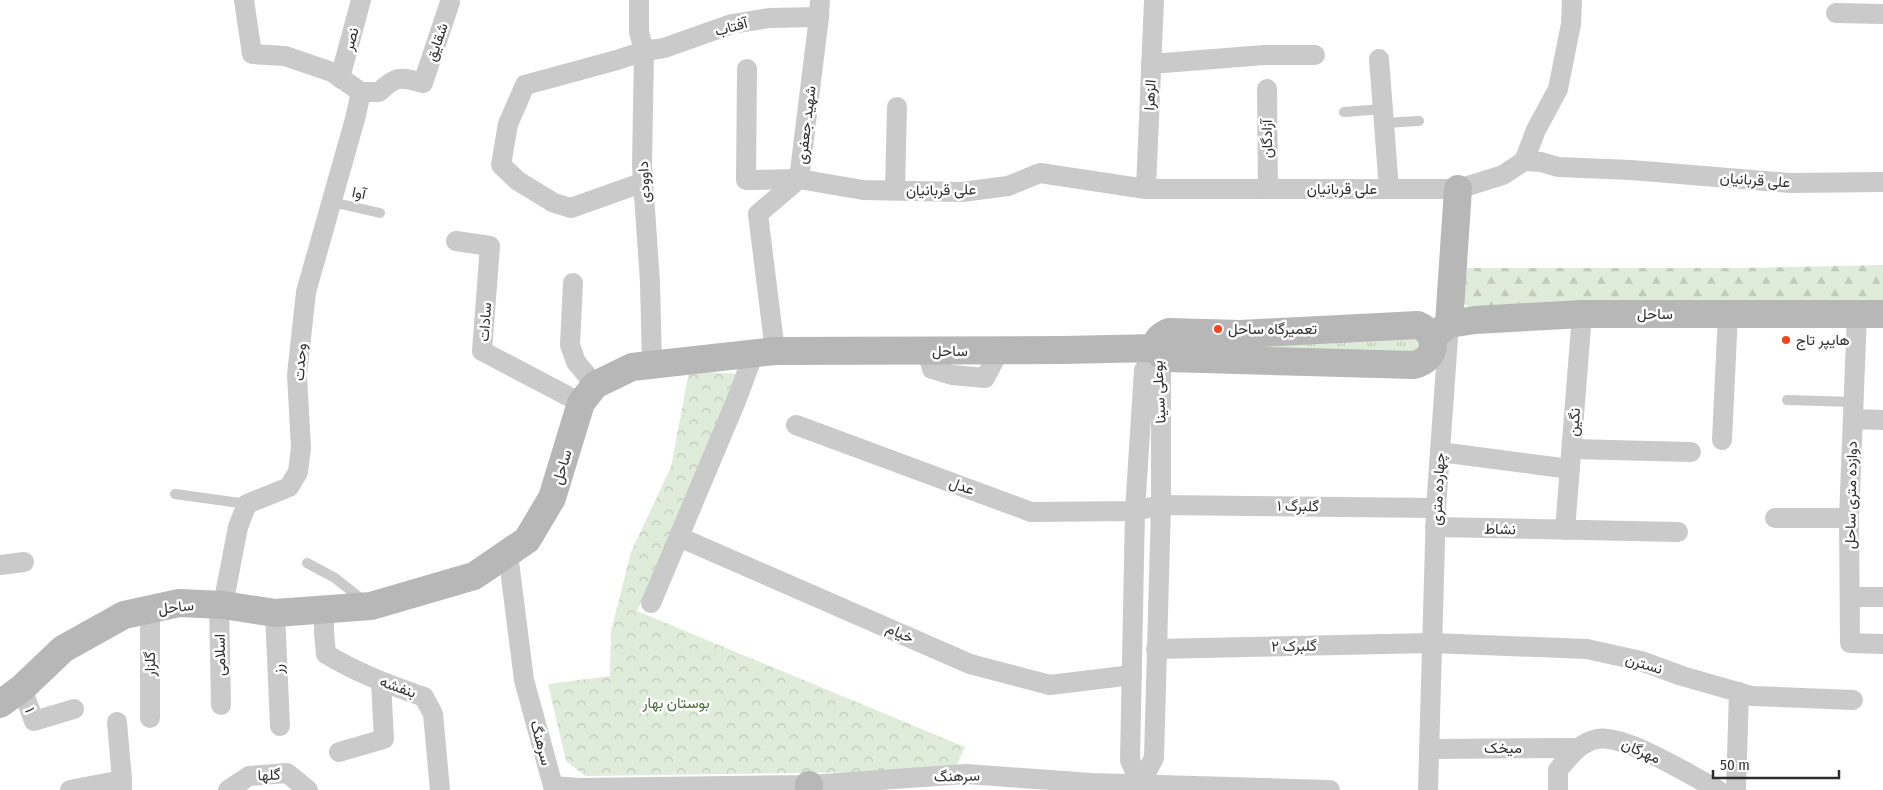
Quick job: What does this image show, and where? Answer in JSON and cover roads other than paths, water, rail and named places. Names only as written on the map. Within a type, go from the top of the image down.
[{"type":"street","points":[[244,0],[252,54],[285,56],[332,72],[361,92]]},
{"type":"street","name":"نصر","points":[[340,78],[361,0]]},
{"type":"street","name":"داوودی","points":[[639,0],[639,32],[644,51],[644,182],[650,282],[652,364]]},
{"type":"street","name":"الزهرا","points":[[1146,189],[1154,0]]},
{"type":"street","points":[[1524,161],[1536,130],[1558,89],[1571,24],[1572,0]]},
{"type":"street","name":"شقایق","points":[[361,92],[379,92],[392,80],[404,78],[423,83],[450,2]]},
{"type":"street","name":"آفتاب","points":[[644,182],[571,208],[554,203],[518,181],[502,165],[508,124],[525,85],[644,51],[664,48],[732,24],[819,8]]},
{"type":"street","name":"شهید جعفری","points":[[765,352],[758,214],[799,179],[819,8]]},
{"type":"street","points":[[1836,13],[1883,14]]},
{"type":"street","points":[[1151,64],[1264,55],[1315,55]]},
{"type":"street","points":[[1378,59],[1389,189]]},
{"type":"street","name":"علی قربانیان","points":[[747,69],[746,180],[799,179],[863,190],[962,192],[1008,186],[1040,173],[1146,189],[1458,190],[1503,175],[1524,161],[1540,162],[1558,167],[1631,170],[1790,183],[1883,182]]},
{"type":"street","name":"آزادگان","points":[[1267,89],[1268,189]]},
{"type":"street","name":"وحدت","points":[[247,504],[289,487],[298,472],[301,448],[297,375],[306,292],[361,92]]},
{"type":"street","points":[[895,190],[897,107]]},
{"type":"street","name":"چهارده متری","points":[[1428,790],[1436,518],[1440,452],[1440,330],[1458,190]]},
{"type":"street","name":"سادات","points":[[456,241],[490,246],[482,351],[588,394]]},
{"type":"street","points":[[573,283],[570,345],[588,394]]},
{"type":"street","name":"ساحل","points":[[0,704],[22,688],[63,649],[124,616],[178,603],[221,605],[275,613],[371,606],[474,576],[527,540],[552,498],[588,394],[632,367],[765,352],[1157,348],[1161,355],[1168,358],[1414,365],[1430,355],[1433,343],[1440,330],[1475,320],[1582,314],[1870,314]]},
{"type":"street","name":"نگین","points":[[1565,530],[1582,314]]},
{"type":"street","points":[[1722,440],[1728,314]]},
{"type":"street","name":"دوازده متری ساحل","points":[[1870,314],[1853,410],[1849,518],[1850,643],[1883,644]]},
{"type":"street","points":[[1157,348],[1158,339],[1169,332],[1240,334],[1418,324],[1428,331],[1440,330]]},
{"type":"street","name":"بوعلی سینا","points":[[1140,787],[1154,758],[1161,505],[1161,369],[1157,348]]},
{"type":"street","name":"بوعلی سینا","points":[[1140,787],[1130,760],[1135,511],[1144,370],[1157,348]]},
{"type":"street","points":[[651,603],[736,401],[765,352]]},
{"type":"street","points":[[1853,410],[1883,420]]},
{"type":"street","name":"عدل","points":[[796,425],[1030,512],[1135,511],[1161,505]]},
{"type":"street","points":[[1572,449],[1691,452]]},
{"type":"street","points":[[1440,452],[1570,468]]},
{"type":"street","points":[[221,605],[238,527],[247,504]]},
{"type":"street","name":"گلبرگ ۱","points":[[1161,505],[1436,518]]},
{"type":"street","name":"نشاط","points":[[1436,518],[1565,530],[1678,532]]},
{"type":"street","points":[[1775,518],[1849,518]]},
{"type":"street","name":"خیام","points":[[679,537],[970,664],[1050,685],[1132,675]]},
{"type":"street","name":"سرهنگ","points":[[508,554],[524,680],[551,788],[809,788],[965,782],[1090,787],[1330,790]]},
{"type":"street","points":[[0,565],[24,562]]},
{"type":"street","points":[[1850,597],[1883,597]]},
{"type":"street","name":"اسلامی","points":[[221,605],[221,706]]},
{"type":"street","name":"گلزار","points":[[150,610],[150,718]]},
{"type":"street","name":"بنفشه","points":[[324,610],[326,654],[348,668],[424,697],[433,714],[440,790]]},
{"type":"street","name":"رز","points":[[275,613],[280,726]]},
{"type":"street","name":"گلبرک ۲","points":[[1156,649],[1432,643]]},
{"type":"street","name":"نسترن","points":[[1432,643],[1587,649],[1641,661],[1682,676],[1752,696],[1853,700]]},
{"type":"street","points":[[339,752],[384,739],[381,682]]},
{"type":"street","name":"۱","points":[[22,688],[34,721],[74,709]]},
{"type":"street","points":[[1736,790],[1739,692]]},
{"type":"street","points":[[70,790],[122,785],[117,722]]},
{"type":"street","name":"مهرگان","points":[[1558,790],[1558,770],[1577,748],[1598,739],[1622,741],[1718,790]]},
{"type":"street","name":"میخک","points":[[1429,749],[1577,748]]},
{"type":"street","name":"گلها","points":[[228,790],[286,773],[308,790]]},
{"type":"lane","points":[[1344,112],[1419,121]]},
{"type":"lane","name":"آوا","points":[[332,202],[380,212]]},
{"type":"lane","points":[[1787,400],[1853,410]]},
{"type":"lane","points":[[175,494],[247,504]]},
{"type":"lane","points":[[307,564],[335,578],[371,606]]},
{"type":"place","name":"تعمیرگاه ساحل","points":[[1218,329]]},
{"type":"place","name":"هایپر تاج","points":[[1786,340]]},
{"type":"park label","name":"بوستان بهار","points":[[676,703]]}]
